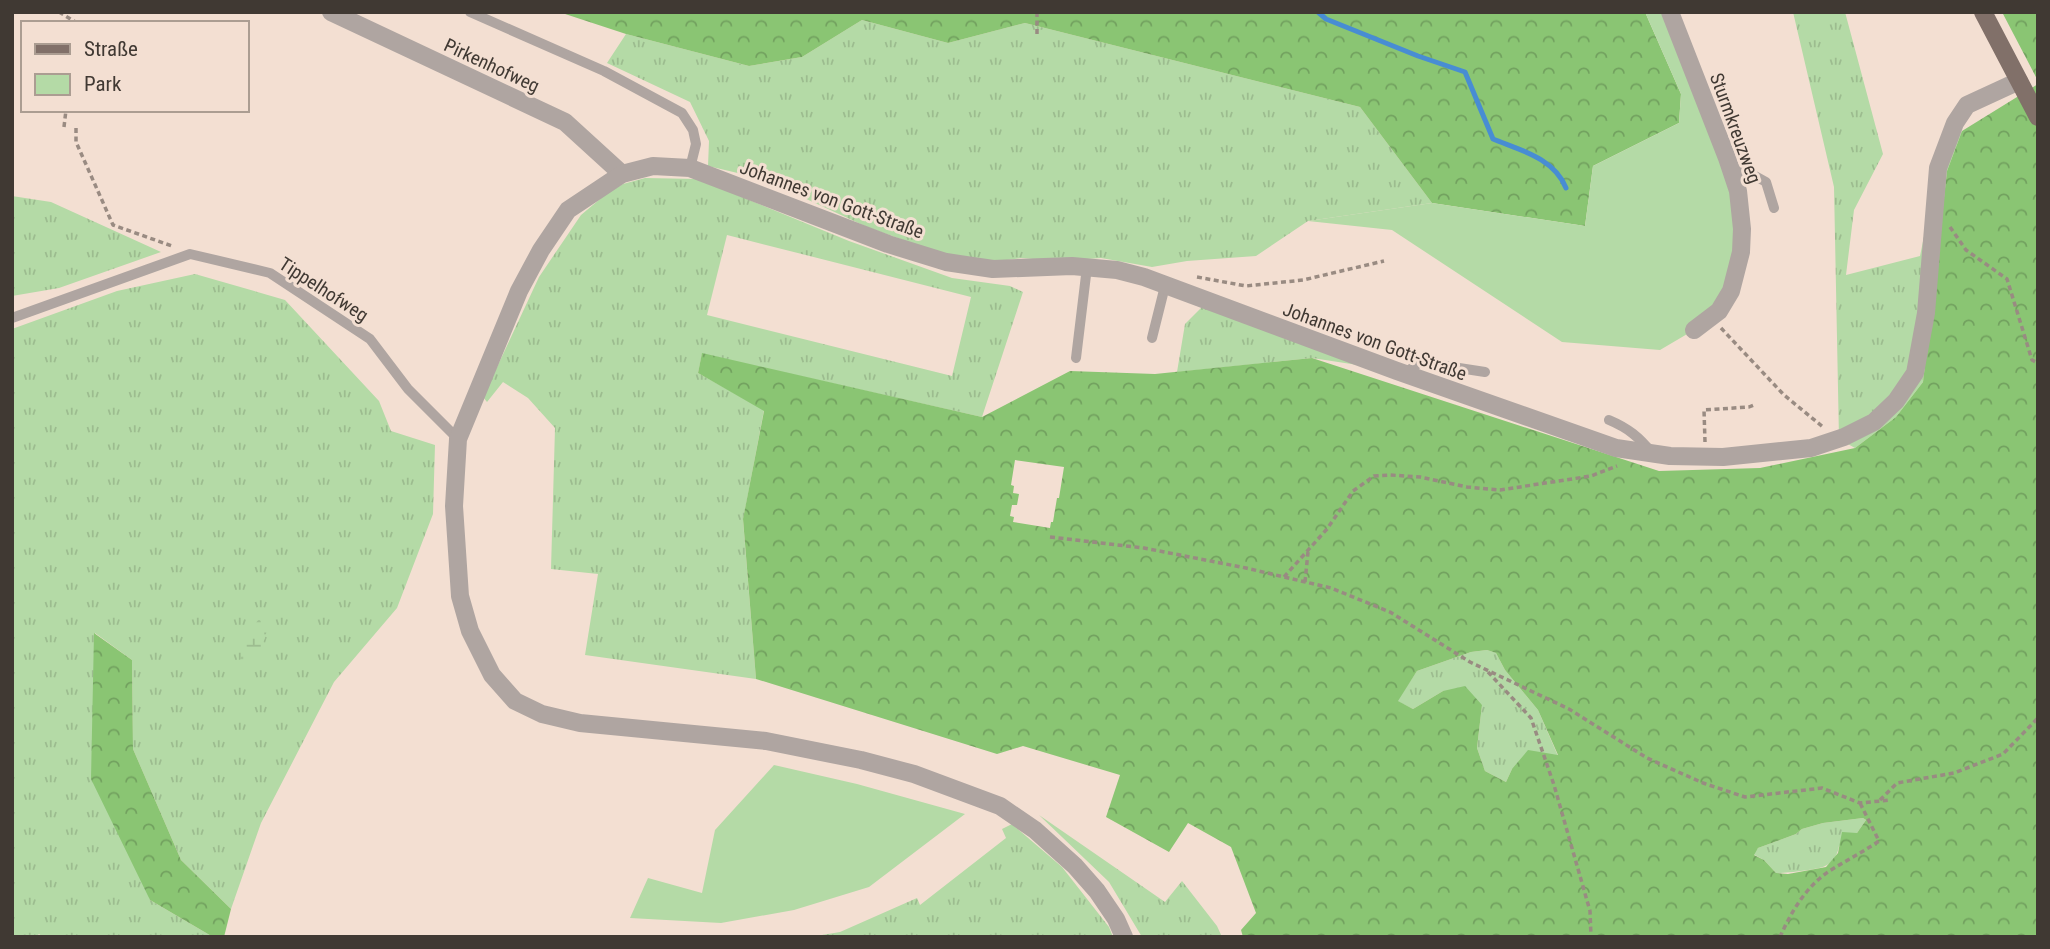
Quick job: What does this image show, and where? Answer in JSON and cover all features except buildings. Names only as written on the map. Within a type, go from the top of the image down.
[{"type":"main road","points":[[1983,12],[2038,117]]},
{"type":"street","name":"Pirkenhofweg","points":[[331,12],[565,122],[622,174]]},
{"type":"street","name":"Sturmkreuzweg","points":[[1670,12],[1731,167],[1738,191],[1742,229],[1741,252],[1731,291],[1719,311],[1694,330]]},
{"type":"street","name":"Johannes von Gott-Straße","points":[[1124,937],[1116,919],[1097,891],[1075,866],[1035,830],[1000,806],[914,774],[861,760],[766,741],[580,723],[542,714],[515,701],[492,675],[470,631],[460,596],[454,506],[458,439],[519,291],[541,250],[568,210],[622,174],[653,166],[691,168],[888,244],[946,262],[993,269],[1087,267],[1117,270],[1616,448],[1670,456],[1705,457],[1811,448],[1839,439],[1874,422],[1896,401],[1915,373],[1926,313],[1938,168],[1955,122],[1967,105],[2019,81]]},
{"type":"lane","points":[[470,12],[604,71],[682,113],[693,130],[696,144],[691,168]]},
{"type":"lane","points":[[1731,167],[1748,172],[1766,182],[1774,208]]},
{"type":"lane","points":[[12,318],[190,254]]},
{"type":"lane","name":"Tippelhofweg","points":[[190,254],[270,273],[370,339],[408,389],[458,439]]},
{"type":"lane","points":[[1076,358],[1087,267]]},
{"type":"lane","points":[[1152,338],[1165,286]]},
{"type":"lane","points":[[1404,374],[1420,362],[1485,372]]},
{"type":"lane","points":[[1609,421],[1640,437],[1652,453]]},
{"type":"path","points":[[1037,12],[1037,34]]},
{"type":"path","points":[[64,127],[66,112]]},
{"type":"path","points":[[76,128],[76,142],[113,225],[190,254]]},
{"type":"path","points":[[1935,205],[1966,250],[2007,279],[2032,360],[2038,363]]},
{"type":"path","points":[[1190,276],[1246,286],[1303,280],[1384,261]]},
{"type":"path","points":[[1711,317],[1783,395],[1839,439]]},
{"type":"path","points":[[1705,457],[1704,410],[1749,407],[1756,404]]},
{"type":"path","points":[[1284,577],[1327,529],[1353,491],[1374,477],[1420,477],[1467,487],[1500,490],[1591,476]]},
{"type":"path","points":[[1050,537],[1144,548],[1331,589],[1390,612],[1487,671],[1569,709],[1647,758],[1703,783],[1745,797],[1822,789],[1860,803],[1891,800]]},
{"type":"path","points":[[1305,582],[1308,550]]},
{"type":"path","points":[[1487,671],[1531,718],[1554,785],[1590,911],[1591,937]]},
{"type":"path","points":[[1879,801],[1897,783],[1954,773],[2003,754],[2038,718]]},
{"type":"path","points":[[1780,937],[1794,908],[1828,872],[1879,841],[1860,803]]},
{"type":"green space","points":[[559,12],[1645,12],[1681,94],[1679,123],[1593,166],[1585,226],[1432,203],[1360,107],[1025,23],[948,43],[862,20],[802,57],[749,66],[626,34]]},
{"type":"green space","points":[[1645,12],[1670,12],[1738,191],[1731,291],[1694,330],[1660,350],[1562,342],[1392,230],[1308,221],[1432,203],[1585,226],[1593,166],[1679,123],[1681,94]]},
{"type":"green space","points":[[1793,12],[1845,12],[1883,154],[1854,210],[1846,275],[1920,256],[1938,168],[1962,131],[1947,171],[1923,382],[1896,417],[1855,448],[1839,439],[1834,187]]},
{"type":"green space","points":[[2002,12],[2038,12],[2038,81]]},
{"type":"green space","points":[[862,20],[948,43],[1025,23],[1360,107],[1432,203],[1308,221],[1256,256],[1187,261],[1152,267],[1101,258],[1058,261],[1021,258],[993,262],[945,255],[867,227],[763,179],[708,166],[709,141],[690,102],[607,63],[626,34],[749,66],[802,57]]},
{"type":"green space","points":[[2038,84],[2038,937],[1243,937],[1241,930],[1256,913],[1231,847],[1188,823],[1169,852],[1106,817],[1120,775],[1023,746],[997,754],[756,679],[743,519],[764,411],[698,373],[702,353],[982,417],[1070,371],[1155,374],[1312,358],[1659,471],[1760,468],[1855,448],[1896,417],[1923,382],[1947,171],[1962,131]],"holes":[[[1015,460],[1064,467],[1050,528],[1013,522],[1014,517],[1010,516],[1012,505],[1017,505],[1019,494],[1013,493],[1014,486],[1011,485]],[[1487,650],[1496,653],[1505,670],[1538,710],[1558,755],[1528,750],[1512,769],[1506,782],[1485,771],[1477,748],[1482,705],[1465,686],[1443,691],[1413,709],[1398,701],[1417,671],[1471,652]],[[1863,818],[1866,820],[1857,833],[1842,832],[1838,853],[1826,867],[1788,874],[1776,873],[1764,860],[1754,855],[1758,848],[1823,823]]]},
{"type":"green space","points":[[645,178],[698,179],[849,241],[952,278],[1010,286],[1023,292],[982,417],[702,354],[698,373],[764,410],[743,520],[756,679],[585,655],[598,574],[551,569],[555,428],[528,398],[503,382],[487,402],[483,397],[539,277],[581,215],[623,184]],"holes":[[[727,235],[971,297],[952,376],[707,315]]]},
{"type":"green space","points":[[12,196],[51,202],[161,252],[59,288],[12,296]]},
{"type":"green space","points":[[195,274],[285,300],[379,401],[391,431],[435,445],[433,514],[397,608],[334,682],[261,823],[231,909],[181,860],[133,749],[132,660],[95,633],[150,900],[213,937],[43,937],[39,934],[36,937],[12,937],[12,329],[117,291]]},
{"type":"green space","points":[[1207,302],[1397,371],[1312,358],[1177,372],[1185,324]]},
{"type":"green space","points":[[259,619],[267,629],[264,640],[257,654],[244,665],[240,661],[245,644]]},
{"type":"green space","points":[[94,633],[132,660],[133,749],[181,860],[231,909],[224,937],[213,937],[150,900],[91,779]]},
{"type":"green space","points":[[1487,650],[1496,653],[1505,670],[1538,710],[1558,756],[1512,769],[1506,782],[1485,771],[1477,748],[1482,705],[1443,691],[1413,709],[1397,701],[1417,671],[1471,652]]},
{"type":"green space","points":[[774,765],[857,784],[965,814],[869,887],[794,910],[721,923],[630,918],[648,878],[702,893],[715,830]]},
{"type":"green space","points":[[1039,815],[1165,902],[1182,881],[1217,926],[1222,937],[1142,937],[1109,882]]},
{"type":"green space","points":[[1863,818],[1866,820],[1857,833],[1839,846],[1834,859],[1823,867],[1776,873],[1764,860],[1753,854],[1758,848],[1796,834],[1802,829],[1823,823]]},
{"type":"green space","points":[[1012,824],[1062,867],[1109,927],[1113,937],[810,937],[840,932],[917,898],[920,905],[1006,838],[1002,829]]},
{"type":"waterway","points":[[1318,12],[1326,19],[1465,72],[1493,139],[1545,162],[1561,178],[1566,188]]}]
